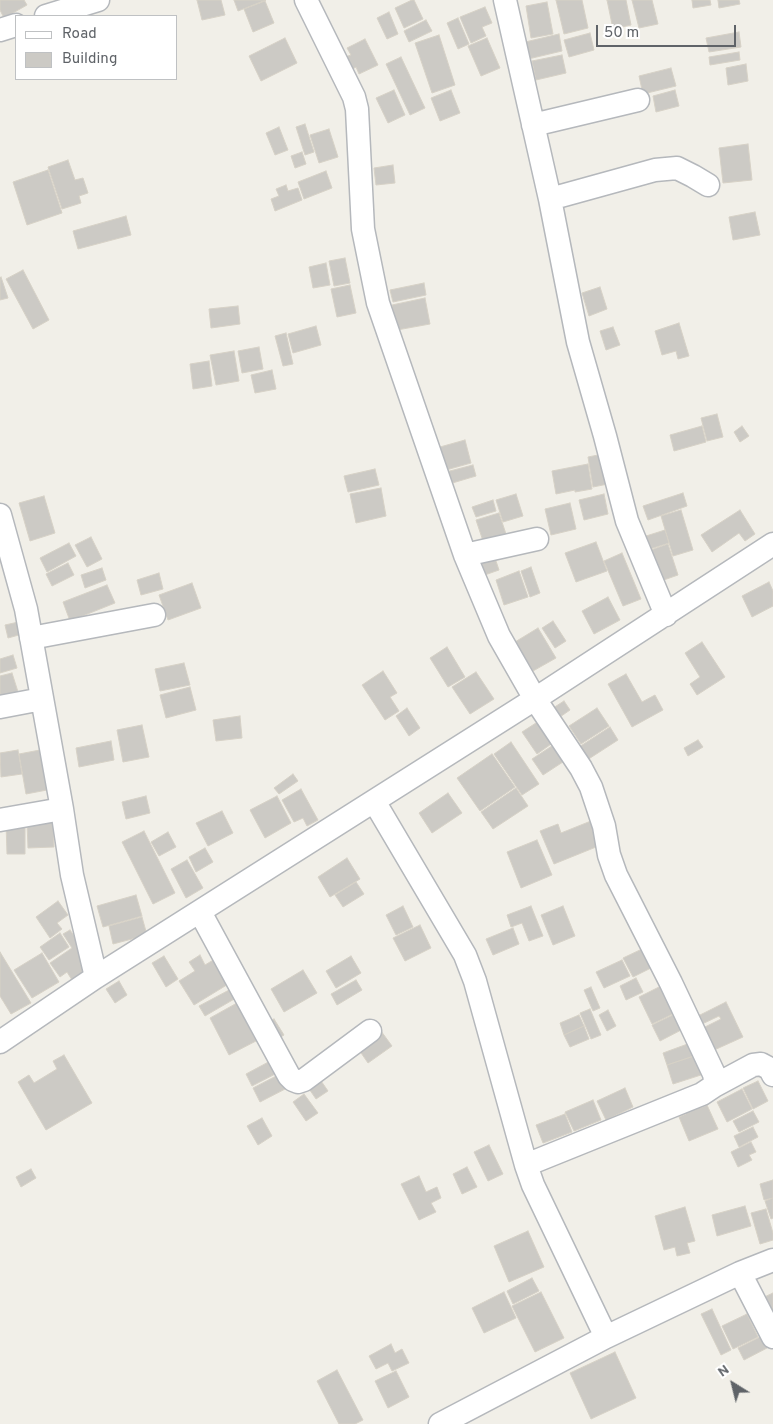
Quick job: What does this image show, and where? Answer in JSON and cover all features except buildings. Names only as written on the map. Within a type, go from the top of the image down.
[{"type":"street","points":[[49,15],[98,0]]},
{"type":"street","points":[[306,0],[354,97],[357,109],[363,228],[378,303],[465,555],[499,636],[535,699],[581,768],[591,787],[604,826],[609,855],[616,875],[714,1074],[714,1086]]},
{"type":"street","points":[[504,0],[550,199],[578,342],[627,521],[666,615]]},
{"type":"street","points":[[0,30],[15,25]]},
{"type":"street","points":[[533,125],[638,100]]},
{"type":"street","points":[[550,199],[655,170],[677,168],[708,185]]},
{"type":"street","points":[[0,515],[26,609],[72,875],[96,977]]},
{"type":"street","points":[[465,555],[537,539]]},
{"type":"street","points":[[0,1042],[96,977],[374,802],[666,615],[773,544]]},
{"type":"street","points":[[31,638],[154,614]]},
{"type":"street","points":[[0,707],[42,699]]},
{"type":"street","points":[[374,802],[465,955],[475,981],[533,1185],[606,1337]]},
{"type":"street","points":[[0,820],[62,810]]},
{"type":"street","points":[[200,912],[289,1076],[293,1080],[298,1082],[304,1080],[370,1032]]},
{"type":"street","points":[[526,1165],[702,1094],[753,1065],[761,1064],[770,1069],[773,1075]]},
{"type":"street","points":[[440,1424],[606,1337],[740,1273],[773,1260]]},
{"type":"street","points":[[740,1273],[773,1337]]}]
